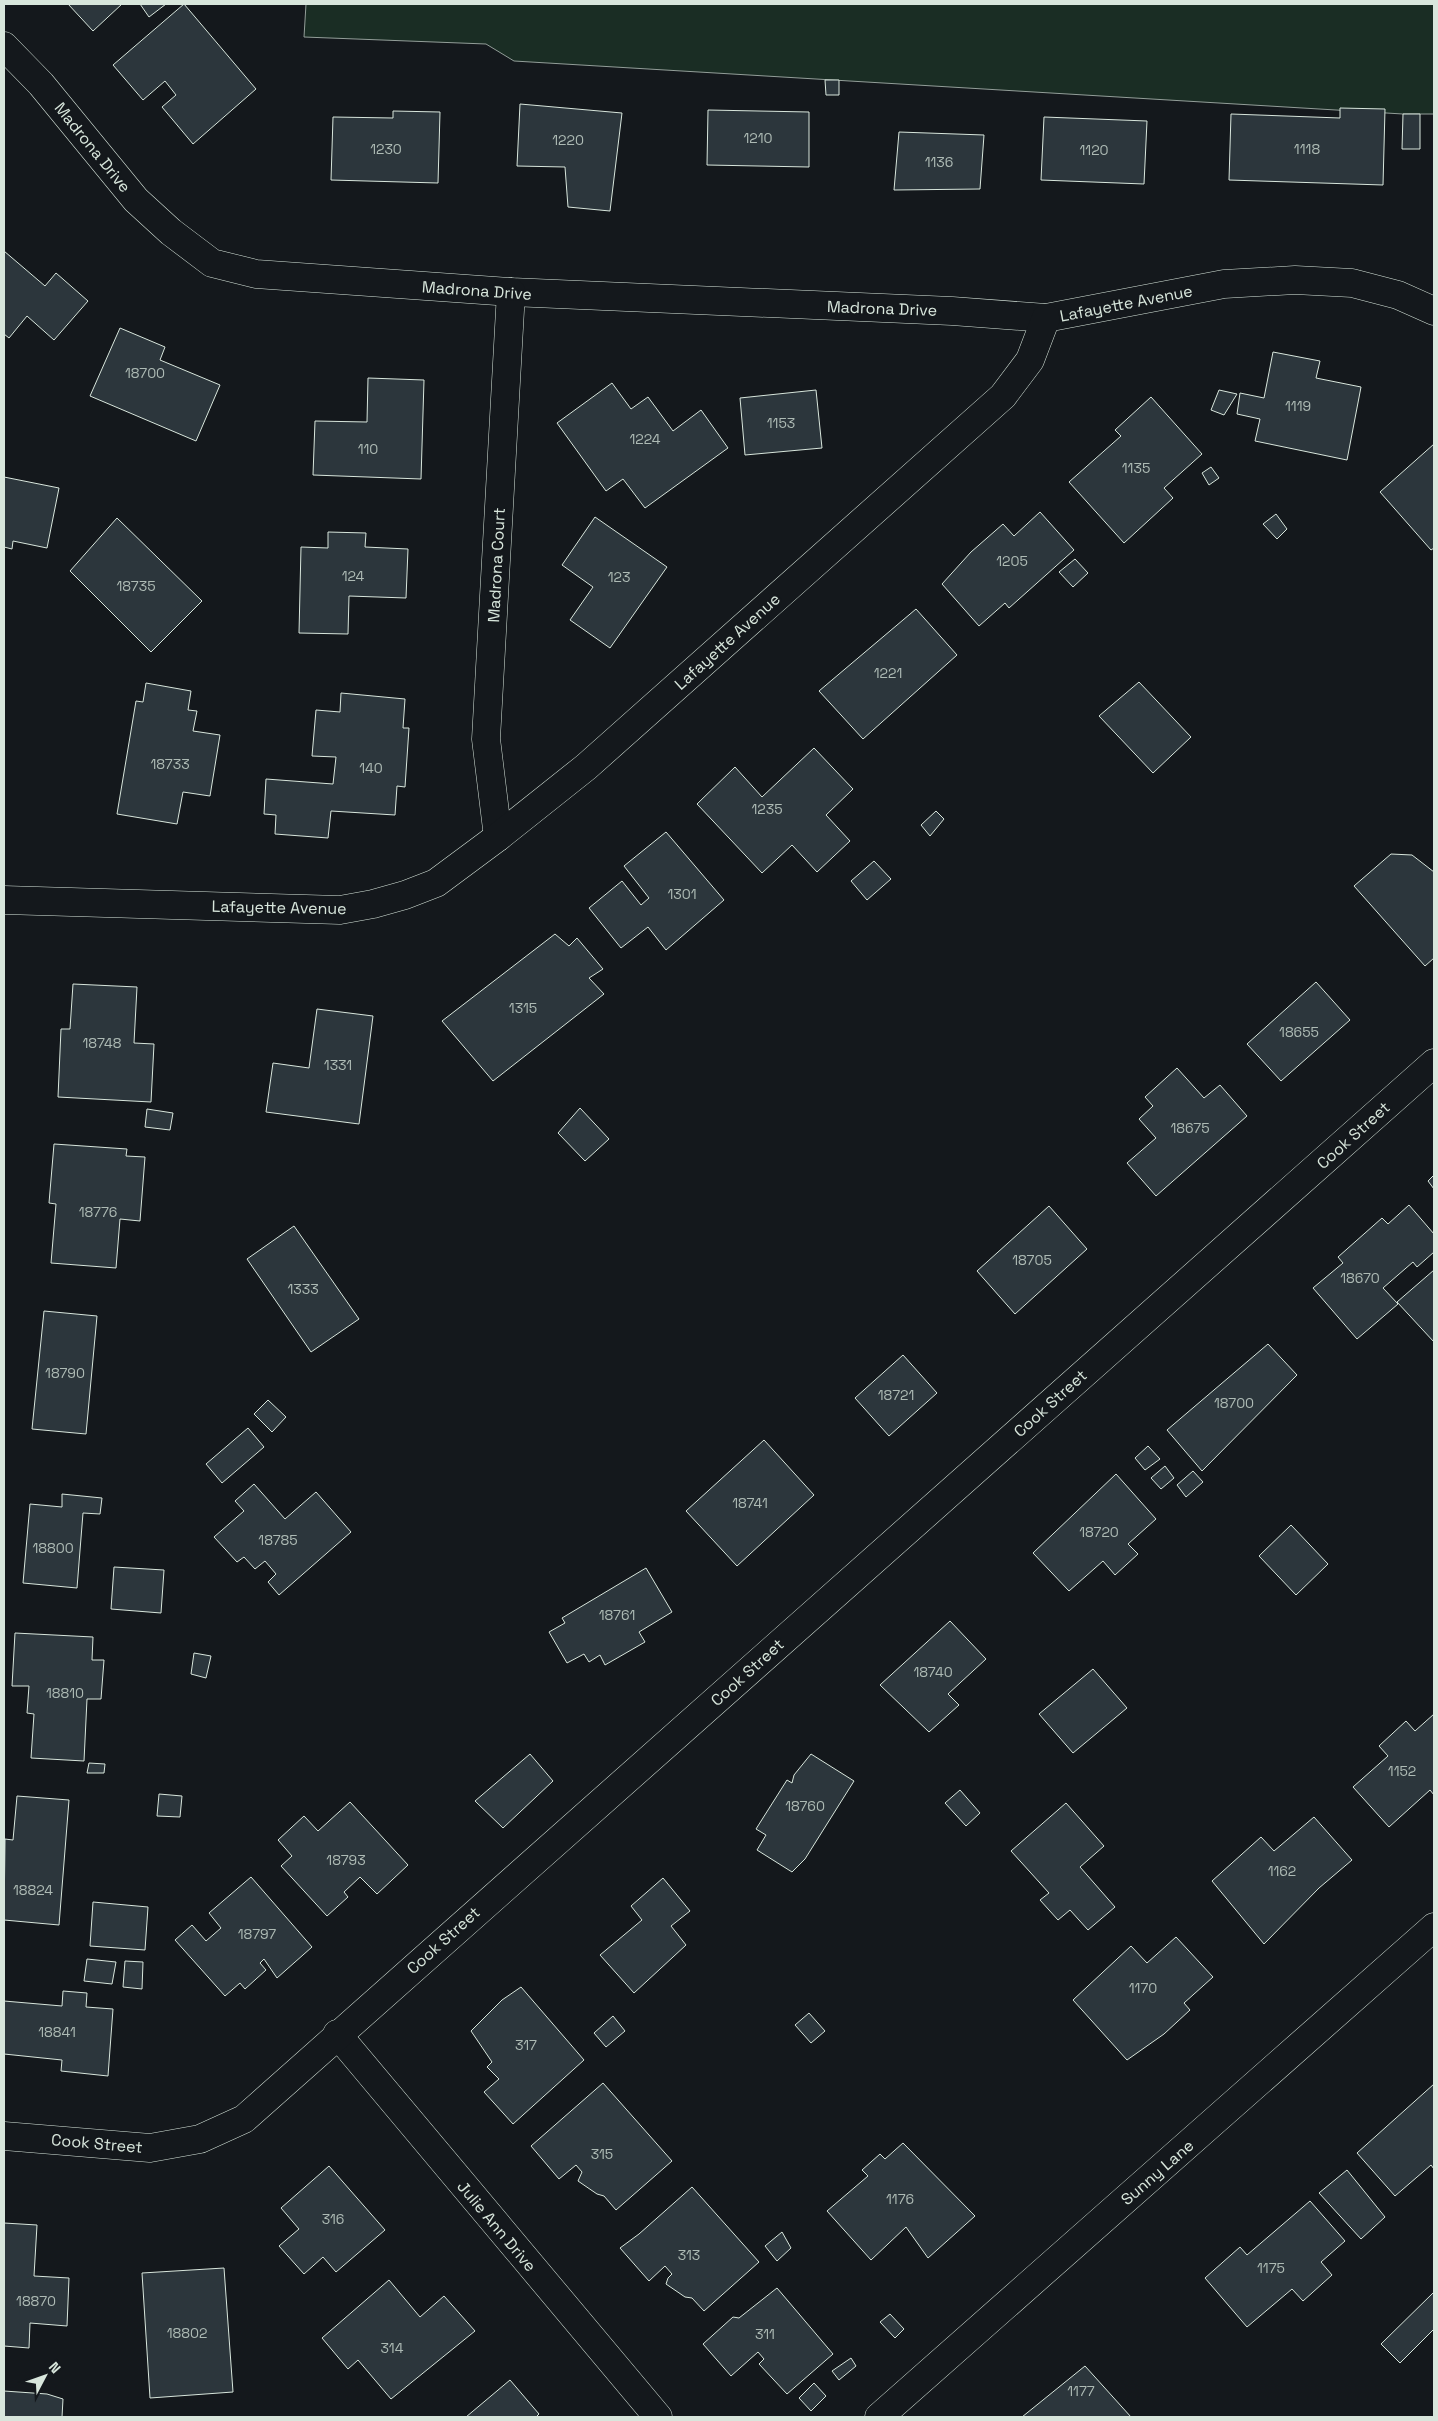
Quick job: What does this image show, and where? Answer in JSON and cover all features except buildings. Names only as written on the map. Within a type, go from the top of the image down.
[{"type":"street","name":"Madrona Drive","points":[[4,46],[42,84],[136,200],[171,232],[212,263],[256,274],[511,292],[952,311],[1046,318]]},
{"type":"street","name":"Lafayette Avenue","points":[[4,900],[340,910],[381,902],[436,883],[586,768],[1002,396],[1030,360],[1046,318],[1224,284],[1295,280],[1352,283],[1398,295],[1434,311]]},
{"type":"street","name":"Madrona Court","points":[[498,837],[486,739],[511,292]]},
{"type":"street","name":"Cook Street","points":[[4,2136],[150,2148],[200,2139],[244,2119],[337,2034],[1434,1063]]},
{"type":"street","name":"Sunny Lane","points":[[879,2417],[1434,1927]]},
{"type":"street","name":"Julie Ann Drive","points":[[337,2034],[658,2417]]},
{"type":"green space","points":[[306,4],[1434,4],[1434,114],[1403,114],[514,61],[486,44],[304,37]]}]
